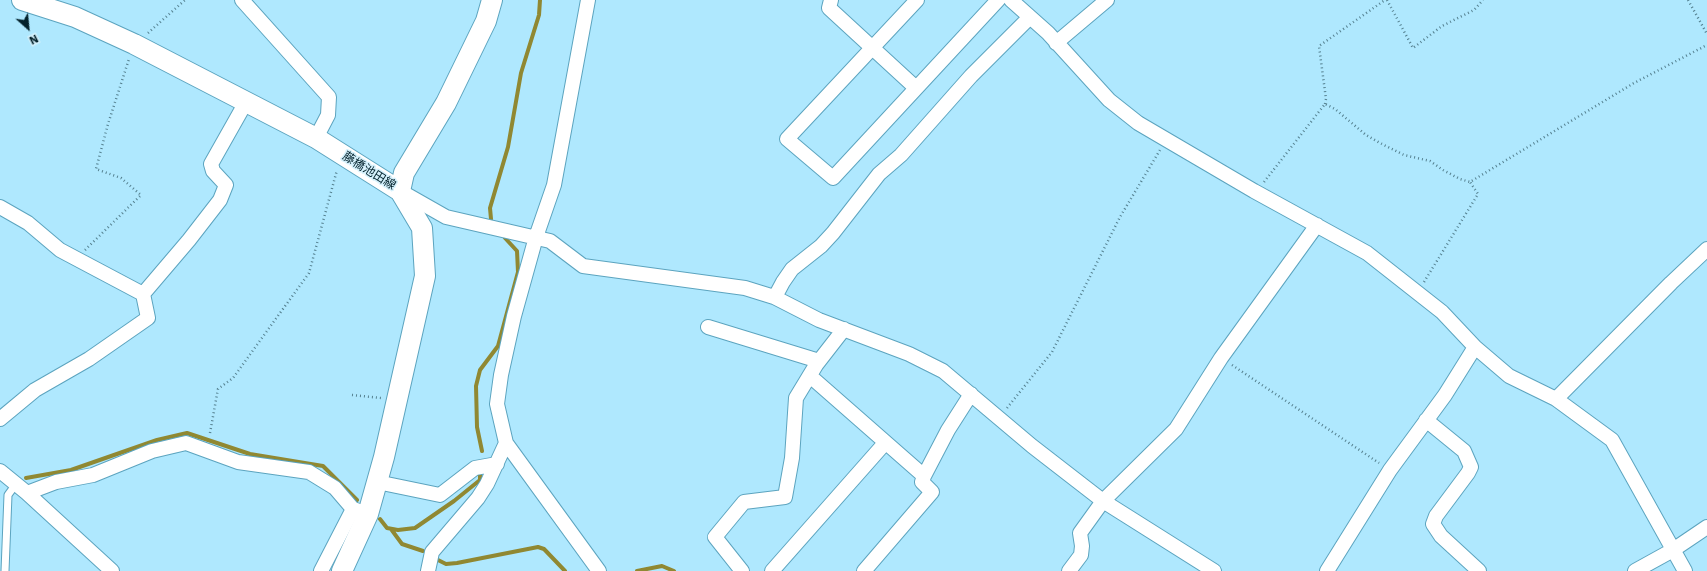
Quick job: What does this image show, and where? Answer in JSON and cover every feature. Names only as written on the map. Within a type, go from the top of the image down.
[{"type":"main road","name":"藤橋池田線","points":[[22,0],[75,17],[134,44],[316,138],[400,191],[422,228],[425,276],[397,399],[377,482],[360,512],[342,571]]},
{"type":"main road","points":[[400,191],[404,173],[446,103],[486,21],[492,0]]},
{"type":"main road","points":[[357,571],[360,512]]},
{"type":"street","points":[[242,0],[329,97],[328,115],[316,138]]},
{"type":"street","points":[[588,0],[554,185],[536,237],[514,316],[501,374],[497,404],[506,443],[599,571]]},
{"type":"street","points":[[830,0],[829,8],[916,88]]},
{"type":"street","points":[[917,0],[787,139],[833,178],[998,0]]},
{"type":"street","points":[[1011,0],[1056,43],[1110,100],[1138,123],[1166,141],[1256,192],[1368,253],[1442,312],[1475,348],[1509,376],[1556,399],[1612,440],[1686,571]]},
{"type":"street","points":[[1056,43],[1107,0]]},
{"type":"street","points":[[775,297],[792,269],[825,242],[879,174],[901,155],[971,76],[1030,17]]},
{"type":"street","points":[[143,294],[189,240],[220,200],[226,185],[212,171],[211,164],[246,102]]},
{"type":"street","points":[[400,191],[446,218],[550,241],[583,266],[745,288],[775,297],[819,320],[909,354],[942,371],[1103,501],[1214,571]]},
{"type":"street","points":[[0,207],[28,223],[60,250],[143,294]]},
{"type":"street","points":[[1070,571],[1081,554],[1082,546],[1080,533],[1103,501],[1176,429],[1221,358],[1317,225]]},
{"type":"street","points":[[1556,399],[1670,283],[1707,250]]},
{"type":"street","points":[[0,419],[35,390],[89,359],[148,318],[143,294]]},
{"type":"street","points":[[708,327],[819,361]]},
{"type":"street","points":[[742,571],[715,537],[744,502],[785,497],[792,458],[796,398],[819,361],[844,329]]},
{"type":"street","points":[[1327,571],[1390,470],[1475,348]]},
{"type":"street","points":[[810,376],[885,444],[924,476]]},
{"type":"street","points":[[864,571],[932,492],[922,482],[924,476],[948,430],[972,394]]},
{"type":"street","points":[[1426,420],[1464,451],[1471,466],[1468,473],[1436,516],[1433,524],[1441,536],[1479,571]]},
{"type":"street","points":[[27,493],[56,482],[93,475],[152,451],[186,443],[238,462],[309,472],[335,488],[360,512],[321,571]]},
{"type":"street","points":[[428,571],[432,552],[478,498],[497,464],[506,443]]},
{"type":"street","points":[[772,571],[885,444]]},
{"type":"street","points":[[377,482],[440,495],[476,468],[497,464]]},
{"type":"street","points":[[0,471],[27,493],[112,571]]},
{"type":"street","points":[[1635,571],[1673,550],[1707,528]]},
{"type":"lane","points":[[5,571],[8,495],[16,484]]},
{"type":"path","points":[[75,259],[142,196],[121,178],[96,169],[108,124],[134,44],[185,0]]},
{"type":"path","points":[[1256,192],[1325,104],[1326,99],[1319,46],[1386,0],[1414,48],[1442,26],[1474,10],[1483,0]]},
{"type":"path","points":[[1688,0],[1707,34]]},
{"type":"path","points":[[1470,182],[1634,84],[1707,45]]},
{"type":"path","points":[[1325,104],[1335,109],[1366,135],[1380,143],[1404,155],[1430,161],[1449,173],[1470,182],[1478,194],[1417,292]]},
{"type":"path","points":[[999,418],[1052,352],[1120,217],[1166,141]]},
{"type":"path","points":[[210,433],[218,389],[233,378],[309,273],[341,154]]},
{"type":"path","points":[[1221,358],[1390,470]]},
{"type":"path","points":[[352,395],[397,399]]},
{"type":"waterway","points":[[491,219],[490,208],[508,147],[521,73],[539,15],[540,0]]},
{"type":"waterway","points":[[482,451],[477,427],[476,386],[480,370],[498,346],[518,272],[517,251],[505,238]]},
{"type":"waterway","points":[[26,478],[71,470],[157,440],[187,433],[250,454],[323,466],[357,500]]},
{"type":"waterway","points":[[380,519],[387,528],[398,530],[415,528],[454,501],[480,480],[480,474]]},
{"type":"waterway","points":[[391,529],[402,544],[423,551]]},
{"type":"waterway","points":[[436,559],[446,564],[457,563],[538,547],[544,549],[565,571]]},
{"type":"waterway","points":[[637,571],[662,566],[674,571]]}]
